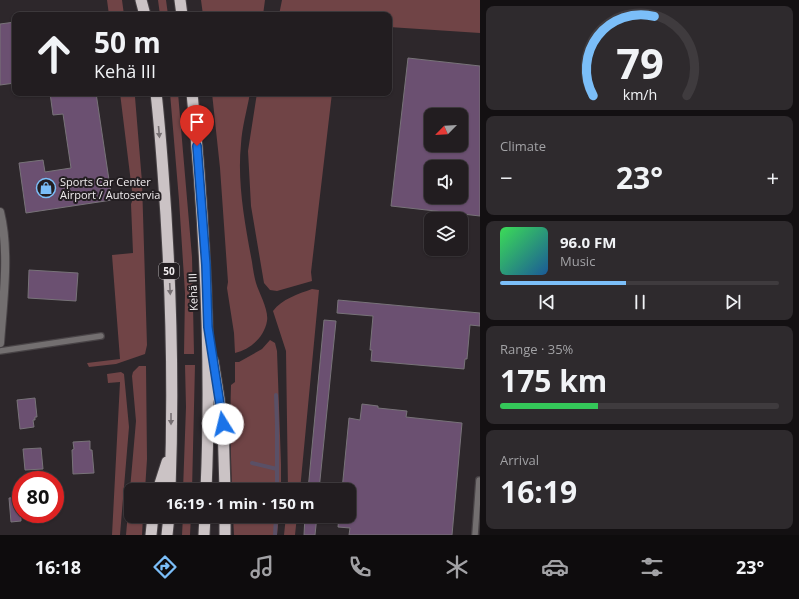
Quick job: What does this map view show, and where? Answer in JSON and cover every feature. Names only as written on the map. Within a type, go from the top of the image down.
[{"type":"highway","points":[[142,0],[145,12]]},
{"type":"highway","points":[[180,0],[182,12]]},
{"type":"highway","name":"Kehä III","points":[[156,96],[167,221],[171,316],[170,483]]},
{"type":"highway","name":"Kehä III","points":[[192,96],[205,258],[208,327],[206,483]]},
{"type":"highway","points":[[208,327],[223,424],[224,483]]},
{"type":"highway","points":[[160,483],[171,450]]},
{"type":"highway","points":[[151,535],[152,523]]},
{"type":"highway","points":[[167,535],[168,523]]},
{"type":"highway","points":[[204,535],[205,523]]},
{"type":"highway","points":[[225,523],[226,535]]},
{"type":"street","points":[[0,212],[4,236],[5,272],[0,343]]},
{"type":"lane","points":[[0,351],[101,336]]},
{"type":"lane","points":[[475,535],[479,480]]},
{"type":"shaded area","points":[[107,0],[122,0],[124,12],[109,12]]},
{"type":"shaded area","points":[[158,0],[166,0],[168,12],[160,12]]},
{"type":"shaded area","points":[[201,0],[265,0],[263,12],[203,12]]},
{"type":"shaded area","points":[[282,0],[480,0],[480,33],[392,27],[392,12],[280,12]]},
{"type":"shaded area","points":[[120,96],[135,97],[142,182],[147,345],[145,354],[116,364],[89,367],[87,363],[120,359],[112,255],[133,253],[131,204],[133,199]]},
{"type":"shaded area","points":[[170,96],[178,96],[192,257],[194,354],[184,354],[185,293]]},
{"type":"shaded area","points":[[212,96],[249,96],[243,125],[240,159],[241,188],[244,218],[254,275],[267,312],[267,321],[263,333],[256,342],[246,349],[235,353],[234,333],[227,288],[228,282],[220,168]]},
{"type":"shaded area","points":[[257,96],[332,96],[311,272],[312,281],[277,291],[270,290],[264,283],[251,206],[248,151]]},
{"type":"shaded area","points":[[312,289],[319,290],[301,483],[288,483],[286,351],[273,311],[281,303]]},
{"type":"shaded area","points":[[270,340],[275,343],[277,351],[281,483],[232,483],[230,423],[231,385],[235,382],[235,362],[239,362],[262,349]]},
{"type":"shaded area","points":[[185,365],[195,365],[192,483],[183,483],[186,407]]},
{"type":"shaded area","points":[[139,366],[146,366],[147,459],[145,483],[131,483],[136,421],[132,376],[133,372]]},
{"type":"shaded area","points":[[121,372],[124,374],[129,427],[120,535],[112,535],[120,382],[108,383],[107,374]]},
{"type":"shaded area","points":[[127,523],[143,523],[142,535],[126,535]]},
{"type":"shaded area","points":[[183,523],[191,523],[190,535],[182,535]]},
{"type":"shaded area","points":[[233,523],[278,523],[277,535],[234,535]]},
{"type":"shaded area","points":[[285,523],[296,523],[295,535],[284,535]]},
{"type":"building","points":[[12,22],[12,83],[0,85],[0,24]]},
{"type":"building","points":[[408,58],[480,66],[480,216],[468,215],[468,212],[444,212],[391,206]]},
{"type":"building","points":[[50,96],[96,96],[112,200],[26,213],[19,163],[43,160],[45,172],[71,168],[63,114],[53,115]]},
{"type":"building","points":[[29,270],[78,273],[76,301],[28,298]]},
{"type":"building","points":[[338,300],[480,313],[480,326],[470,325],[467,359],[465,359],[464,369],[371,361],[372,350],[370,350],[373,316],[337,313]]},
{"type":"building","points":[[324,320],[336,321],[320,483],[309,483]]},
{"type":"building","points":[[35,398],[37,417],[33,420],[34,427],[20,429],[17,400]]},
{"type":"building","points":[[362,404],[378,406],[378,408],[407,411],[406,417],[462,423],[452,535],[349,535],[350,528],[338,527],[338,523],[356,523],[356,483],[343,483],[349,418],[360,420]]},
{"type":"building","points":[[90,441],[94,473],[73,474],[73,442]]},
{"type":"building","points":[[41,448],[43,469],[25,470],[23,449]]},
{"type":"building","points":[[9,498],[12,498],[12,522],[11,522]]},
{"type":"building","points":[[305,523],[316,523],[315,535],[304,535]]},
{"type":"waterway","points":[[276,395],[277,483]]},
{"type":"waterway","points":[[252,463],[277,469]]},
{"type":"waterway","points":[[275,535],[276,523]]},
{"type":"place","name":"Sports Car Center Airport / Autoservia","points":[[46,188]]},
{"type":"route","points":[[197,146],[206,265],[208,327],[223,424]]}]
